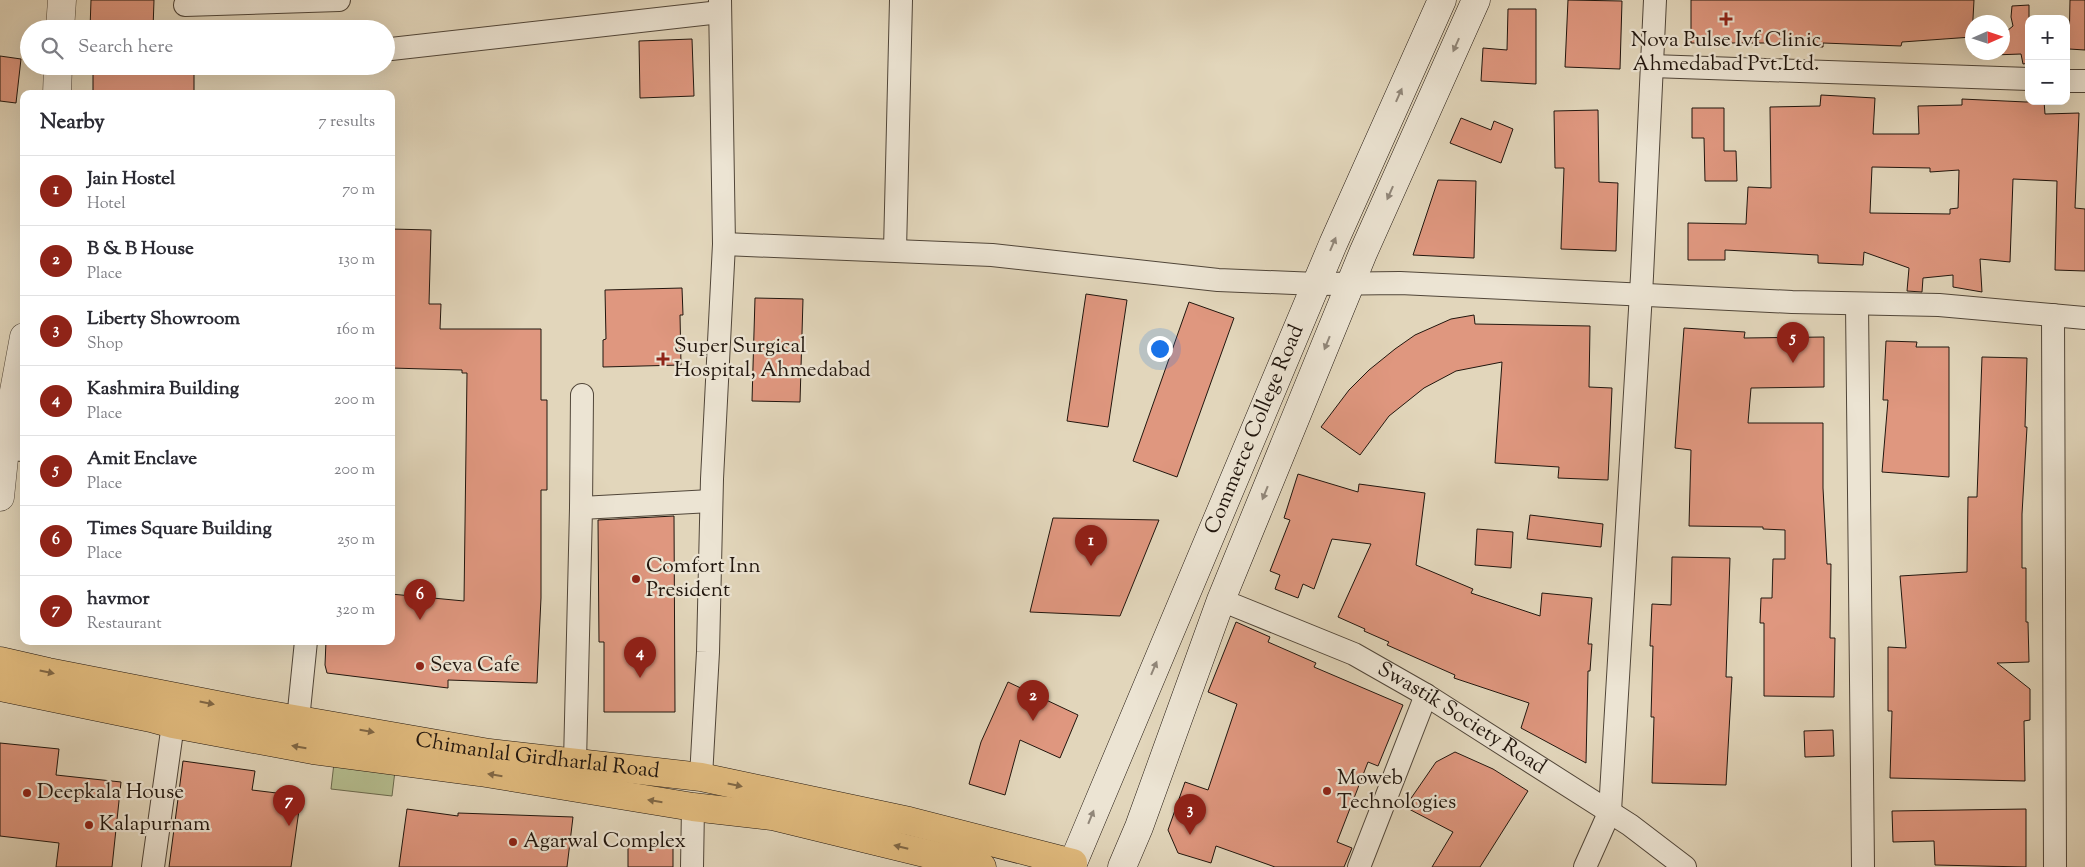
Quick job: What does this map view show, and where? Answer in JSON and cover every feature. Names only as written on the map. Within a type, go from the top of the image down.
[{"type":"main road","points":[[61,20],[62,0]]},
{"type":"main road","name":"Commerce College Road","points":[[1078,866],[1333,244],[1442,0]]},
{"type":"main road","name":"Commerce College Road","points":[[1122,867],[1139,828],[1221,600],[1363,253],[1476,0]]},
{"type":"main road","points":[[57,90],[58,75]]},
{"type":"main road","points":[[0,497],[14,449],[7,429],[20,359]]},
{"type":"main road","name":"Chimanlal Girdharlal Road","points":[[0,661],[298,720],[489,753],[701,777],[909,822],[1078,866]]},
{"type":"main road","name":"Chimanlal Girdharlal Road","points":[[0,688],[173,724],[313,750],[480,772],[693,807],[772,816],[982,867]]},
{"type":"street","points":[[185,5],[339,0]]},
{"type":"street","points":[[895,250],[901,0]]},
{"type":"street","points":[[1585,867],[1610,811],[1655,0]]},
{"type":"street","points":[[395,48],[720,6],[724,244],[711,501],[708,652],[701,777]]},
{"type":"street","points":[[1652,66],[2025,79]]},
{"type":"street","points":[[2070,81],[2085,81]]},
{"type":"street","points":[[724,244],[992,255],[1218,280],[1317,284],[1400,283],[1857,304],[1939,305],[2085,318]]},
{"type":"street","points":[[1857,304],[1862,867]]},
{"type":"street","points":[[2053,315],[2055,867]]},
{"type":"street","points":[[575,762],[582,395]]},
{"type":"street","points":[[580,508],[711,501]]},
{"type":"street","name":"Swastik Society Road","points":[[1221,600],[1354,654],[1426,694],[1610,811],[1685,867]]},
{"type":"street","points":[[298,720],[306,645]]},
{"type":"street","points":[[1359,867],[1426,694]]},
{"type":"street","points":[[153,867],[173,724]]},
{"type":"street","points":[[692,867],[693,807]]},
{"type":"green space","points":[[334,763],[395,771],[392,796],[331,789]]},
{"type":"building","points":[[91,0],[154,0],[153,20],[90,20]]},
{"type":"building","points":[[1568,0],[1622,1],[1620,69],[1565,67]]},
{"type":"building","points":[[1691,0],[1974,0],[1973,15],[1965,15],[1965,38],[1902,42],[1901,46],[1823,43],[1823,47],[1768,45],[1768,43],[1691,43]]},
{"type":"building","points":[[2070,0],[2085,0],[2085,50],[2070,49]]},
{"type":"building","points":[[2029,5],[2029,15],[2025,15],[2025,64],[2023,64],[2021,54],[2010,54],[2010,28],[2013,26],[2011,17],[2012,6]]},
{"type":"building","points":[[1508,9],[1536,9],[1536,84],[1481,81],[1483,48],[1507,50]]},
{"type":"building","points":[[692,39],[694,96],[640,98],[639,41]]},
{"type":"building","points":[[0,56],[20,59],[16,103],[0,101]]},
{"type":"building","points":[[93,75],[194,75],[194,90],[93,90]]},
{"type":"building","points":[[1821,95],[1875,98],[1873,134],[1919,134],[1918,106],[1962,105],[1962,99],[2025,102],[2025,105],[2044,105],[2045,114],[2079,113],[2075,208],[2085,209],[2085,271],[2055,270],[2057,181],[2013,179],[2010,262],[1980,259],[1982,292],[1953,287],[1953,275],[1923,278],[1922,292],[1907,291],[1909,268],[1864,252],[1863,265],[1818,263],[1818,255],[1725,250],[1725,260],[1688,260],[1688,223],[1746,224],[1748,187],[1771,188],[1770,107],[1820,106]],"holes":[[[1872,167],[1930,168],[1930,172],[1959,170],[1958,208],[1950,209],[1950,214],[1870,213]]]},
{"type":"building","points":[[1692,108],[1724,108],[1724,151],[1736,151],[1737,181],[1705,181],[1704,138],[1692,138]]},
{"type":"building","points":[[1598,110],[1599,182],[1618,183],[1616,251],[1561,249],[1564,168],[1555,168],[1554,111]]},
{"type":"building","points":[[1461,118],[1491,130],[1494,121],[1513,129],[1501,163],[1450,143]]},
{"type":"building","points":[[1438,180],[1476,181],[1474,258],[1413,255]]},
{"type":"building","points":[[395,229],[431,230],[429,304],[441,304],[440,329],[541,329],[541,400],[547,400],[547,490],[541,490],[541,598],[537,683],[448,680],[448,688],[327,673],[325,665],[326,645],[395,645],[395,594],[464,601],[467,373],[462,373],[462,370],[395,368]]},
{"type":"building","points":[[682,288],[683,315],[680,315],[681,365],[603,367],[603,340],[606,339],[605,290]]},
{"type":"building","points":[[1086,294],[1127,300],[1108,427],[1067,421]]},
{"type":"building","points":[[755,298],[803,299],[800,402],[752,401]]},
{"type":"building","points":[[1189,302],[1234,318],[1177,477],[1133,461]]},
{"type":"building","points":[[1474,315],[1475,324],[1590,326],[1589,387],[1612,388],[1608,480],[1558,478],[1559,467],[1495,463],[1502,362],[1456,371],[1424,388],[1389,416],[1360,455],[1321,427],[1349,390],[1369,370],[1395,349],[1415,335],[1451,319]]},
{"type":"building","points":[[1684,328],[1745,332],[1744,338],[1824,337],[1824,387],[1751,388],[1748,423],[1823,423],[1823,488],[1827,564],[1831,564],[1830,638],[1835,638],[1834,697],[1764,696],[1764,623],[1760,623],[1761,598],[1772,598],[1773,559],[1785,559],[1785,530],[1763,529],[1763,527],[1689,526],[1691,450],[1675,448]]},
{"type":"building","points":[[1886,341],[1917,342],[1916,347],[1949,347],[1949,477],[1882,472],[1888,400],[1883,400]]},
{"type":"building","points":[[1982,357],[2027,358],[2025,427],[2027,427],[2022,514],[2022,568],[2026,568],[2026,622],[2028,622],[2029,662],[1997,663],[2030,689],[2030,720],[2024,721],[2025,781],[1890,778],[1892,711],[1888,711],[1888,647],[1906,648],[1900,576],[1967,572],[1968,497],[1977,497]]},
{"type":"building","points":[[1298,474],[1358,492],[1359,484],[1425,493],[1416,565],[1473,589],[1471,593],[1540,616],[1542,593],[1592,598],[1588,644],[1592,644],[1590,671],[1588,671],[1586,763],[1521,728],[1529,703],[1454,678],[1455,675],[1387,645],[1389,642],[1338,617],[1371,544],[1332,539],[1314,589],[1303,584],[1298,598],[1275,589],[1280,575],[1270,571],[1290,520],[1284,518]]},
{"type":"building","points":[[1530,515],[1603,524],[1601,547],[1527,539]]},
{"type":"building","name":"Comfort Inn President","points":[[674,516],[675,712],[604,712],[604,642],[599,642],[598,520]]},
{"type":"building","points":[[1053,518],[1159,520],[1120,616],[1030,612]]},
{"type":"building","points":[[1477,529],[1513,532],[1511,568],[1475,565]]},
{"type":"building","points":[[1672,557],[1730,558],[1726,677],[1732,677],[1726,785],[1652,783],[1654,717],[1651,717],[1653,646],[1650,646],[1652,604],[1671,605]]},
{"type":"building","points":[[1236,622],[1270,637],[1268,642],[1316,663],[1314,667],[1403,705],[1378,766],[1368,762],[1337,842],[1352,848],[1344,867],[1275,867],[1216,846],[1211,863],[1178,853],[1168,830],[1185,782],[1208,790],[1237,704],[1208,692]]},
{"type":"building","points":[[1008,682],[1078,715],[1060,758],[1020,740],[1005,795],[969,784],[981,742]]},
{"type":"building","points":[[1833,730],[1834,756],[1805,757],[1804,731]]},
{"type":"building","points":[[0,743],[59,749],[56,775],[121,782],[112,867],[56,867],[59,843],[0,836]]},
{"type":"building","points":[[1455,752],[1493,769],[1528,791],[1480,867],[1432,867],[1453,832],[1405,807],[1436,762]]},
{"type":"building","points":[[183,761],[255,771],[252,790],[301,796],[291,867],[169,867]]},
{"type":"building","name":"Agarwal Complex","points":[[407,809],[458,816],[458,813],[573,817],[567,867],[399,867]]},
{"type":"building","points":[[2026,809],[2026,867],[1935,865],[1934,841],[1893,842],[1892,811]]},
{"type":"building","points":[[628,843],[673,844],[673,867],[628,867]]},
{"type":"place","name":"Nova Pulse Ivf Clinic Ahmedabad Pvt.Ltd.","points":[[1726,19]]},
{"type":"place","name":"Super Surgical Hospital, Ahmedabad","points":[[663,359]]},
{"type":"place","name":"Amit Enclave","points":[[1793,363]]},
{"type":"place","name":"Jain Hostel","points":[[1091,566]]},
{"type":"place","name":"Comfort Inn President","points":[[636,579]]},
{"type":"place","name":"Times Square Building","points":[[420,620]]},
{"type":"place","name":"Seva Cafe","points":[[420,666]]},
{"type":"place","name":"Kashmira Building","points":[[640,678]]},
{"type":"place","name":"B & B House","points":[[1033,721]]},
{"type":"place","name":"Moweb Technologies","points":[[1327,791]]},
{"type":"place","name":"Deepkala House","points":[[27,793]]},
{"type":"place","name":"Kalapurnam","points":[[89,825]]},
{"type":"place","name":"havmor","points":[[289,826]]},
{"type":"place","name":"Liberty Showroom","points":[[1190,835]]},
{"type":"place","name":"Agarwal Complex","points":[[513,842]]}]
